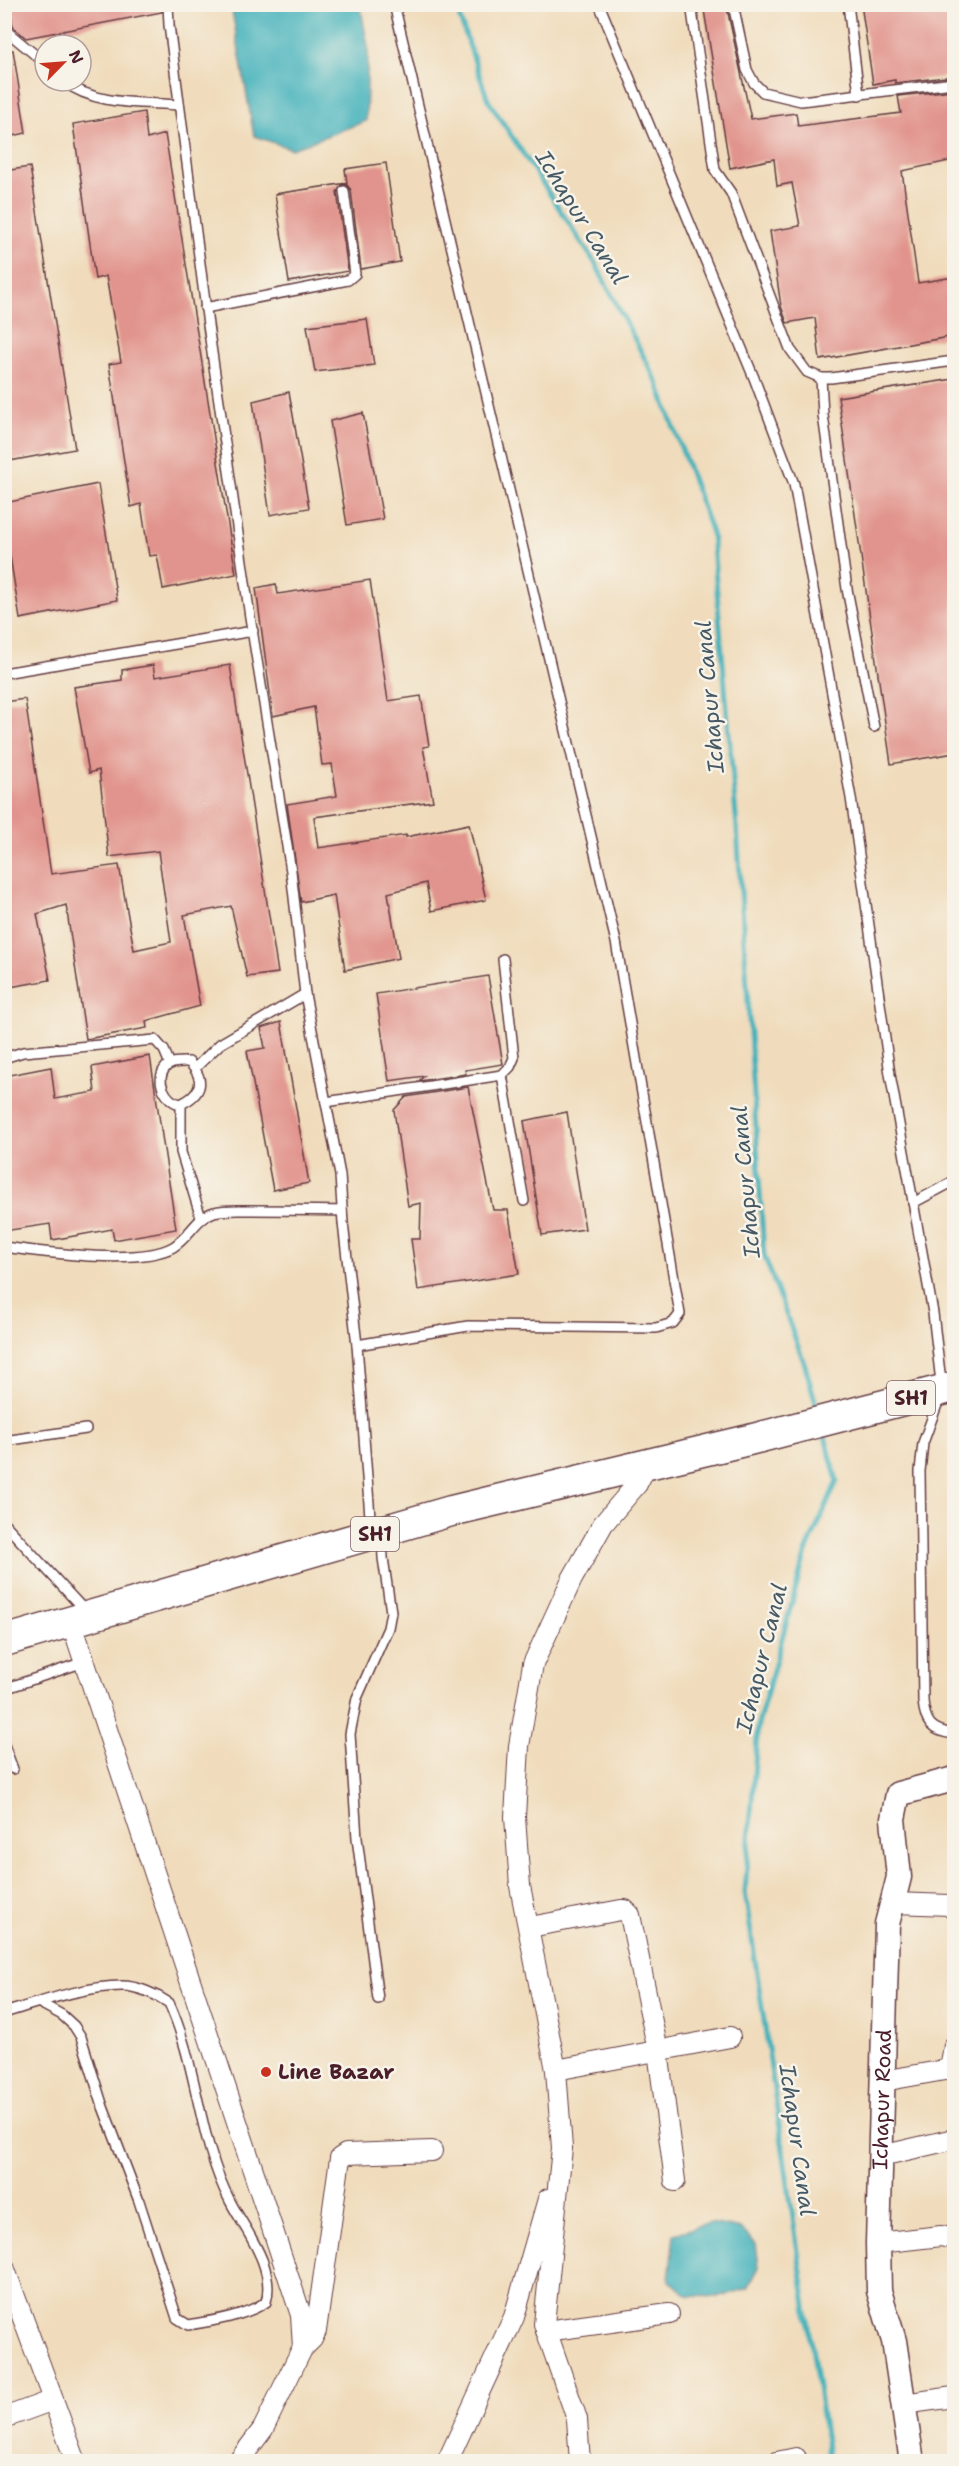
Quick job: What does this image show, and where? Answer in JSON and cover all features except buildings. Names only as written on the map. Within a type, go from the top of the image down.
[{"type":"main road","name":"SH1","points":[[4,1641],[451,1511],[749,1440],[948,1389]]},
{"type":"street","points":[[587,2460],[578,2419],[544,2324],[562,2148],[556,2070],[530,1927],[520,1886],[515,1816],[519,1746],[533,1664],[572,1579],[603,1524],[637,1484],[647,1464]]},
{"type":"street","points":[[80,1618],[84,1662],[301,2315],[303,2347]]},
{"type":"street","name":"Ichapur Road","points":[[912,2462],[894,2341],[879,2291],[878,2243],[887,1924],[894,1904],[899,1877],[893,1819],[898,1794],[954,1779]]},
{"type":"street","points":[[894,1904],[950,1905],[954,1910]]},
{"type":"street","points":[[530,1927],[625,1910],[630,1915],[658,2051],[675,2181]]},
{"type":"street","points":[[556,2070],[730,2037]]},
{"type":"street","points":[[882,2081],[950,2069],[954,2046]]},
{"type":"street","points":[[881,2156],[954,2139]]},
{"type":"street","points":[[447,2462],[514,2317],[562,2148]]},
{"type":"street","points":[[246,2458],[263,2429],[303,2347],[316,2331],[340,2158],[346,2154],[432,2151]]},
{"type":"street","points":[[878,2243],[941,2236],[954,2239]]},
{"type":"street","points":[[4,2267],[76,2462]]},
{"type":"street","points":[[546,2331],[669,2314]]},
{"type":"street","points":[[903,2404],[954,2397]]},
{"type":"street","points":[[4,2418],[53,2400]]},
{"type":"lane","points":[[168,4],[205,309],[291,871],[305,994],[340,1175],[376,1533],[391,1612],[384,1641],[357,1698],[350,1734],[358,1850],[378,1999]]},
{"type":"lane","points":[[357,1345],[468,1326],[656,1329],[673,1323],[680,1314],[616,942],[394,4]]},
{"type":"lane","points":[[599,4],[754,378],[794,484],[851,798],[890,1074],[948,1389],[923,1443],[920,1471],[923,1701],[925,1719],[932,1726],[954,1734]]},
{"type":"lane","points":[[691,4],[715,170],[731,193],[790,349],[807,372],[821,378],[954,361]]},
{"type":"lane","points":[[733,4],[747,70],[754,83],[763,92],[801,101],[954,83]]},
{"type":"lane","points":[[848,4],[859,95]]},
{"type":"lane","points":[[4,29],[33,53]]},
{"type":"lane","points":[[82,93],[98,99],[179,105]]},
{"type":"lane","points":[[205,309],[348,280],[353,277],[355,274],[344,191]]},
{"type":"lane","points":[[821,378],[823,415],[847,589],[874,727]]},
{"type":"lane","points":[[4,673],[253,631]]},
{"type":"lane","points":[[326,1102],[502,1075],[510,1067],[514,1058],[503,959]]},
{"type":"lane","points":[[195,1068],[220,1044],[305,994]]},
{"type":"lane","points":[[4,1058],[23,1052],[155,1040],[164,1050],[170,1064]]},
{"type":"lane","points":[[189,1062],[199,1075],[199,1090],[192,1099],[181,1104],[174,1103],[165,1095],[162,1086],[162,1074],[170,1064],[189,1062]]},
{"type":"lane","points":[[502,1075],[524,1201]]},
{"type":"lane","points":[[181,1104],[181,1152],[201,1218]]},
{"type":"lane","points":[[913,1203],[954,1181]]},
{"type":"lane","points":[[4,1247],[67,1256],[131,1256],[174,1247],[201,1218],[223,1210],[342,1211]]},
{"type":"lane","points":[[4,1441],[86,1429]]},
{"type":"lane","points":[[4,1523],[80,1618]]},
{"type":"lane","points":[[4,1689],[84,1662]]},
{"type":"lane","points":[[4,1745],[13,1769]]},
{"type":"lane","points":[[4,2013],[40,2003],[91,1990],[122,1986],[137,1988],[169,2003],[217,2168],[228,2198],[265,2268],[269,2291],[266,2302],[256,2309],[198,2324],[188,2325],[177,2318],[139,2201],[103,2107],[81,2037],[74,2026],[62,2015],[40,2003]]},
{"type":"water","points":[[231,5],[360,5],[368,46],[366,121],[292,149],[254,136]]},
{"type":"water","points":[[710,2223],[741,2229],[756,2244],[759,2267],[748,2288],[720,2297],[689,2296],[669,2281],[674,2234]]},
{"type":"waterway","name":"Ichapur Canal","points":[[455,4],[488,100],[595,263],[658,384],[712,533],[737,828],[764,1255],[805,1365],[818,1411]]},
{"type":"waterway","name":"Ichapur Canal","points":[[823,1429],[837,1481],[806,1552],[758,1725],[745,1892],[829,2462]]},
{"type":"place","name":"Line Bazar","points":[[266,2072]]}]
